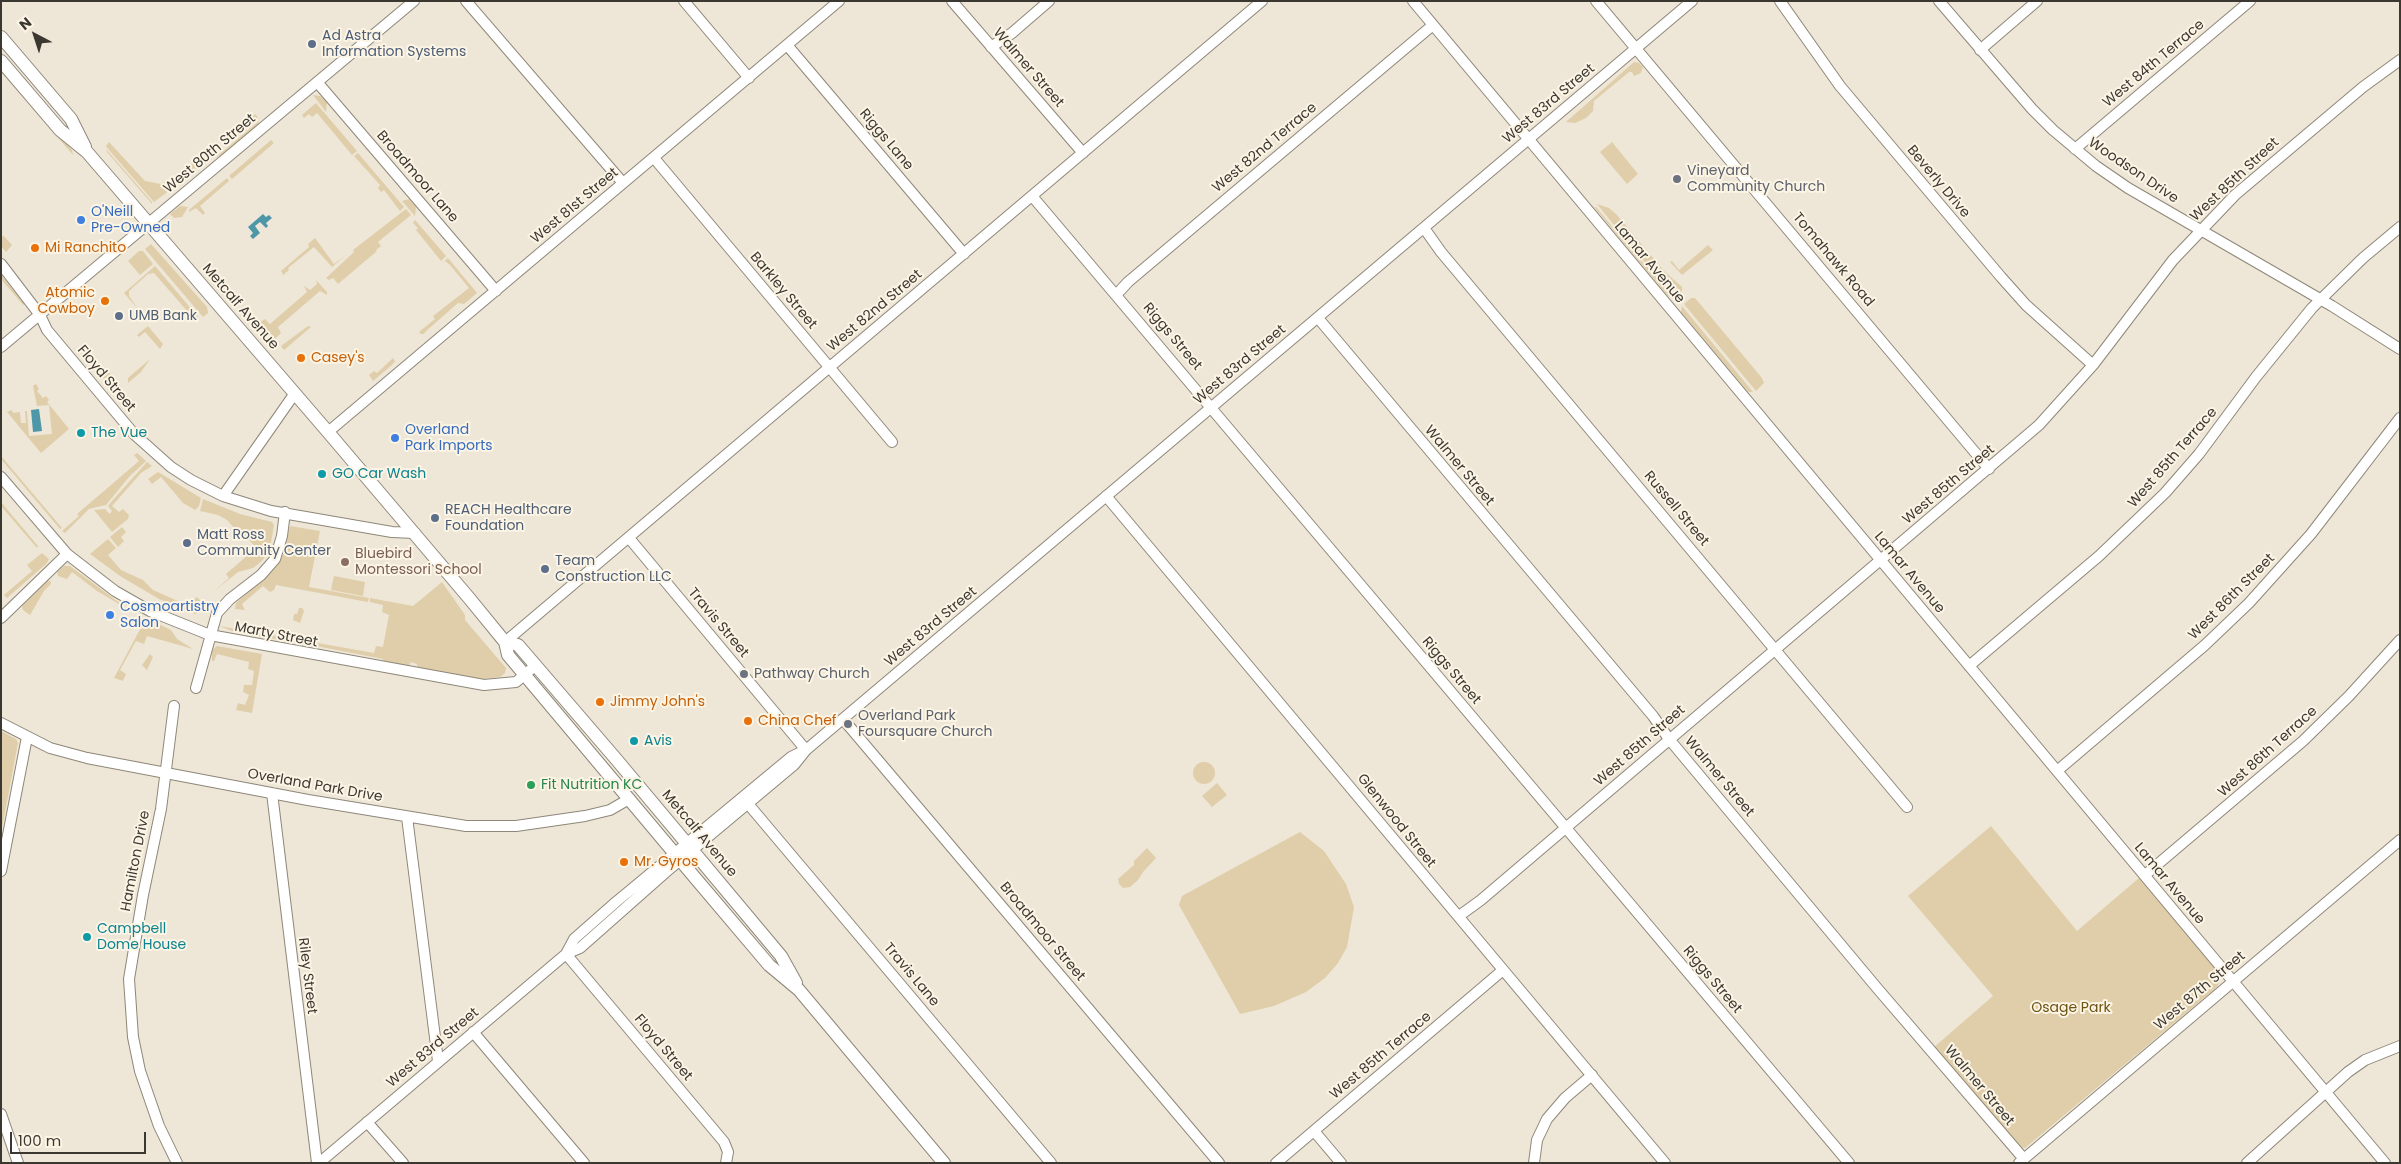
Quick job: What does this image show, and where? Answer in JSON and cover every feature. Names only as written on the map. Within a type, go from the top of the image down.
[{"type":"main road","name":"Metcalf Avenue","points":[[1,37],[71,119],[87,152]]},
{"type":"main road","name":"Metcalf Avenue","points":[[1,61],[60,130],[87,152],[415,533],[506,642],[508,655],[769,965],[799,990],[944,1163]]},
{"type":"main road","name":"Metcalf Avenue","points":[[506,642],[518,646],[536,665],[690,846],[781,956],[799,990]]},
{"type":"street","name":"West 80th Street","points":[[1,347],[414,1]]},
{"type":"street","points":[[466,1],[623,184]]},
{"type":"street","points":[[684,1],[748,78]]},
{"type":"street","name":"West 81st Street","points":[[328,432],[839,1]]},
{"type":"street","name":"Walmer Street","points":[[952,1],[1083,153]]},
{"type":"street","points":[[991,47],[1049,1]]},
{"type":"street","name":"West 82nd Street","points":[[506,642],[1262,1]]},
{"type":"street","name":"Lamar Avenue","points":[[1413,1],[2385,1163]]},
{"type":"street","name":"Tomahawk Road","points":[[1596,1],[1989,469]]},
{"type":"street","name":"West 83rd Street","points":[[690,846],[749,805],[794,765],[806,750],[1692,1]]},
{"type":"street","name":"Beverly Drive","points":[[1780,1],[1840,86],[2001,277],[2047,325],[2093,365]]},
{"type":"street","name":"Woodson Drive","points":[[1939,1],[2032,109],[2075,149],[2128,188],[2321,300],[2400,349]]},
{"type":"street","points":[[1980,50],[2037,1]]},
{"type":"street","name":"West 84th Terrace","points":[[2075,149],[2250,1]]},
{"type":"street","name":"West 82nd Terrace","points":[[1117,294],[1128,282],[1433,25]]},
{"type":"street","name":"Riggs Lane","points":[[787,45],[964,254]]},
{"type":"street","name":"West 85th Street","points":[[1459,916],[1566,828],[2039,425],[2093,365],[2173,260],[2200,230],[2255,177],[2363,87],[2400,60]]},
{"type":"street","name":"Broadmoor Lane","points":[[317,82],[496,291]]},
{"type":"street","name":"Barkley Street","points":[[654,158],[892,442]]},
{"type":"street","name":"Riggs Street","points":[[1032,196],[1117,294],[1849,1163]]},
{"type":"street","name":"West 85th Terrace","points":[[1970,666],[2099,556],[2166,492],[2199,454],[2270,360],[2321,300],[2363,258],[2400,227]]},
{"type":"street","name":"Russell Street","points":[[1424,228],[1440,252],[1907,807]]},
{"type":"street","name":"Floyd Street","points":[[1,264],[40,315],[47,330],[142,442],[171,467],[223,496],[251,506],[392,532],[415,533]]},
{"type":"street","name":"Walmer Street","points":[[1318,318],[1653,716],[1669,739],[2022,1161]]},
{"type":"street","points":[[223,496],[295,393]]},
{"type":"street","name":"West 86th Street","points":[[2057,771],[2206,645],[2249,604],[2311,534],[2400,418]]},
{"type":"street","name":"Marty Street","points":[[1,477],[67,554],[132,601],[150,611],[210,636],[459,682],[501,685],[516,682],[536,665]]},
{"type":"street","name":"Glenwood Street","points":[[1106,496],[1665,1163]]},
{"type":"street","points":[[196,688],[217,613],[275,559],[282,536],[284,512]]},
{"type":"street","name":"Travis Street","points":[[629,538],[806,750]]},
{"type":"street","points":[[1,618],[67,554]]},
{"type":"street","name":"West 86th Terrace","points":[[2145,875],[2303,741],[2349,696],[2400,640]]},
{"type":"street","name":"Hamilton Drive","points":[[174,706],[166,774],[134,946],[130,979],[130,1002],[134,1037],[149,1099],[177,1163]]},
{"type":"street","name":"Broadmoor Street","points":[[844,718],[1219,1163]]},
{"type":"street","name":"Overland Park Drive","points":[[1,724],[50,748],[87,758],[166,774],[466,826],[516,826],[598,813],[610,810],[629,799]]},
{"type":"street","points":[[1,871],[27,737]]},
{"type":"street","name":"West 83rd Street","points":[[318,1163],[566,954],[574,939],[678,857],[791,757],[806,750]]},
{"type":"street","name":"Riley Street","points":[[272,793],[318,1163]]},
{"type":"street","name":"Travis Lane","points":[[749,805],[1052,1163]]},
{"type":"street","points":[[407,816],[438,1061]]},
{"type":"street","name":"West 87th Street","points":[[2022,1161],[2400,840]]},
{"type":"street","name":"Floyd Street","points":[[566,954],[724,1142],[728,1152],[726,1163]]},
{"type":"street","name":"West 85th Terrace","points":[[1276,1163],[1503,970]]},
{"type":"street","points":[[473,1032],[584,1163]]},
{"type":"street","points":[[2247,1163],[2333,1084],[2366,1060],[2400,1046]]},
{"type":"street","points":[[1534,1163],[1537,1140],[1546,1118],[1564,1098],[1592,1075]]},
{"type":"street","points":[[1,1114],[18,1163]]},
{"type":"street","points":[[367,1122],[404,1163]]},
{"type":"street","points":[[1314,1131],[1341,1163]]},
{"type":"green space","points":[[1634,62],[1639,63],[1643,67],[1641,73],[1634,76],[1632,72],[1629,72],[1594,101],[1593,111],[1586,118],[1575,123],[1566,122]]},
{"type":"green space","points":[[1,68],[72,150],[73,155],[1,72]]},
{"type":"green space","points":[[313,95],[320,96],[327,102],[326,112]]},
{"type":"green space","points":[[316,103],[357,151],[352,155],[317,113],[312,117],[309,114],[304,118],[302,115]]},
{"type":"green space","points":[[255,114],[258,117],[256,120],[233,139],[227,139],[227,136]]},
{"type":"green space","points":[[259,121],[257,127],[227,152],[215,158]]},
{"type":"green space","points":[[271,140],[274,143],[232,179],[229,176]]},
{"type":"green space","points":[[109,142],[145,181],[161,184],[178,175],[183,180],[154,202],[106,146]]},
{"type":"green space","points":[[1612,142],[1638,174],[1627,184],[1600,152]]},
{"type":"green space","points":[[106,149],[152,202],[152,204],[107,152]]},
{"type":"green space","points":[[358,153],[404,207],[400,211],[384,190],[381,192],[378,188],[380,185],[354,156]]},
{"type":"green space","points":[[195,161],[200,165],[184,179],[180,173]]},
{"type":"green space","points":[[227,178],[229,181],[200,206],[205,213],[203,215],[196,208],[189,212],[189,210]]},
{"type":"green space","points":[[409,199],[416,207],[415,216],[402,201]]},
{"type":"green space","points":[[1597,204],[1609,208],[1617,215],[1665,272],[1682,287],[1682,291],[1676,295],[1653,267],[1642,260]]},
{"type":"green space","points":[[180,206],[188,207],[182,217],[174,218],[170,214]]},
{"type":"green space","points":[[1594,207],[1596,207],[1640,260],[1652,270],[1674,296],[1668,296]]},
{"type":"green space","points":[[406,209],[411,215],[378,242],[381,246],[377,251],[338,284],[333,278],[329,280],[326,278],[354,252],[353,250]]},
{"type":"green space","points":[[415,220],[446,256],[441,261],[416,230],[418,228],[413,223]]},
{"type":"green space","points":[[4,236],[12,245],[6,252],[1,246],[1,237]]},
{"type":"green space","points":[[315,238],[334,264],[346,255],[332,267],[314,247],[288,268],[289,270],[282,276],[281,271],[309,247],[308,244]]},
{"type":"green space","points":[[151,244],[207,307],[208,313],[203,317],[145,249]]},
{"type":"green space","points":[[1708,245],[1713,250],[1682,275],[1670,262],[1672,261],[1679,270]]},
{"type":"green space","points":[[139,251],[143,251],[153,264],[140,275],[128,261]]},
{"type":"green space","points":[[448,258],[477,293],[464,304],[458,303],[424,334],[421,334],[419,332],[435,319],[433,316],[469,288],[450,265],[445,261],[442,263]]},
{"type":"green space","points":[[155,266],[198,317],[195,320],[154,273],[148,274],[129,291],[129,296],[138,309],[124,293]]},
{"type":"green space","points":[[1,274],[25,303],[23,305],[1,279]]},
{"type":"green space","points":[[316,280],[327,292],[327,295],[320,291],[278,327],[281,333],[275,339],[267,330],[265,332],[260,322],[265,319],[270,324],[307,292],[304,286],[310,290],[317,284]]},
{"type":"green space","points":[[1691,298],[1695,298],[1762,378],[1764,383],[1756,391],[1684,304]]},
{"type":"green space","points":[[1682,306],[1753,392],[1748,392],[1681,312]]},
{"type":"green space","points":[[148,326],[163,344],[160,349],[145,332],[139,337],[137,335]]},
{"type":"green space","points":[[308,326],[311,327],[284,350],[281,346]]},
{"type":"green space","points":[[393,358],[395,361],[393,364],[373,381],[369,375],[374,371],[377,373]]},
{"type":"green space","points":[[150,359],[141,372],[128,383],[128,378]]},
{"type":"green space","points":[[97,370],[102,375],[107,370],[122,388],[116,394]]},
{"type":"green space","points":[[36,384],[39,389],[37,391],[43,398],[46,396],[49,400],[47,402],[69,429],[41,453],[7,412],[4,413],[12,410],[13,413],[20,412],[21,423],[26,423],[25,411],[27,411],[29,436],[52,434],[49,405],[37,406],[33,386]]},
{"type":"green space","points":[[137,453],[146,461],[129,477],[106,505],[89,509],[65,533],[62,531],[79,516],[77,514],[139,461],[134,455]]},
{"type":"green space","points":[[1,456],[62,528],[60,529],[1,459]]},
{"type":"green space","points":[[147,462],[152,466],[141,473],[112,506],[119,512],[123,509],[129,515],[128,519],[112,532],[94,510],[105,509],[110,514],[112,511],[108,506]]},
{"type":"green space","points":[[158,472],[201,498],[199,506],[195,510],[183,503],[161,477],[152,484],[148,479]]},
{"type":"green space","points":[[203,499],[240,514],[272,522],[274,525],[270,549],[262,561],[253,568],[238,572],[212,593],[229,578],[226,574],[256,548],[246,536],[243,538],[227,520],[218,515],[200,511]]},
{"type":"green space","points":[[1,502],[38,546],[37,548],[1,506]]},
{"type":"green space","points":[[290,526],[320,531],[309,587],[369,598],[368,602],[276,585],[274,590],[270,592],[263,586],[242,604],[245,610],[235,609],[236,603],[277,566],[284,552]]},
{"type":"green space","points":[[122,527],[126,532],[121,537],[124,541],[118,547],[110,537]]},
{"type":"green space","points":[[108,539],[116,548],[108,555],[121,570],[143,580],[153,590],[187,605],[197,597],[205,605],[204,610],[195,614],[159,599],[120,576],[90,554]]},
{"type":"green space","points":[[42,553],[49,559],[47,563],[7,598],[4,595],[32,571],[27,565]]},
{"type":"green space","points":[[64,566],[70,566],[129,610],[97,591],[72,572],[67,579],[58,576],[57,572]]},
{"type":"green space","points":[[334,576],[365,582],[363,596],[331,590]]},
{"type":"green space","points":[[48,580],[51,584],[44,591],[30,615],[23,610],[22,606]]},
{"type":"green space","points":[[442,582],[465,615],[465,620],[506,668],[505,673],[500,677],[483,679],[457,675],[417,668],[417,664],[411,662],[409,666],[311,645],[312,642],[374,653],[376,646],[383,647],[389,615],[382,612],[383,605],[370,602],[370,598],[413,606]]},
{"type":"green space","points":[[299,608],[302,608],[304,611],[300,623],[293,620],[294,614],[297,614]]},
{"type":"green space","points":[[146,618],[171,630],[177,639],[193,649],[147,636],[144,644],[136,641],[120,670],[126,674],[123,681],[114,678]]},
{"type":"green space","points":[[219,626],[293,639],[292,642],[235,632]]},
{"type":"green space","points":[[217,646],[262,654],[252,713],[236,710],[238,703],[245,705],[249,695],[243,692],[244,685],[252,685],[254,671],[248,669],[249,662],[217,654],[214,661],[212,661],[212,650]]},
{"type":"green space","points":[[150,654],[153,657],[147,670],[142,665]]},
{"type":"green space","points":[[1,731],[16,739],[18,743],[2,828]]},
{"type":"green space","points":[[1204,762],[1212,765],[1215,773],[1212,781],[1204,784],[1196,781],[1193,773],[1196,765]]},
{"type":"green space","points":[[1217,783],[1227,795],[1212,807],[1202,796]]},
{"type":"green space","name":"Osage Park","points":[[1991,826],[2077,931],[2139,878],[2216,969],[2221,980],[2217,987],[2025,1148],[2019,1147],[1933,1048],[1993,996],[1908,896]]},
{"type":"green space","points":[[1300,832],[1324,851],[1346,884],[1354,907],[1347,947],[1338,963],[1325,978],[1306,992],[1274,1006],[1240,1014],[1179,905],[1182,896]]},
{"type":"green space","points":[[1147,848],[1156,858],[1138,880],[1130,887],[1123,888],[1119,884],[1118,879],[1134,865],[1134,861]]},
{"type":"water","points":[[263,214],[266,217],[269,215],[272,218],[266,223],[268,226],[266,228],[260,222],[255,226],[260,233],[253,239],[250,236],[253,233],[248,227]]},
{"type":"water","points":[[39,409],[42,431],[33,432],[31,410]]},
{"type":"place","name":"Ad Astra Information Systems","points":[[312,44]]},
{"type":"place","name":"Vineyard Community Church","points":[[1677,179]]},
{"type":"place","name":"O'Neill Pre-Owned","points":[[81,220]]},
{"type":"place","name":"Mi Ranchito","points":[[35,248]]},
{"type":"place","name":"Atomic Cowboy","points":[[105,301]]},
{"type":"place","name":"UMB Bank","points":[[119,316]]},
{"type":"place","name":"Casey's","points":[[301,358]]},
{"type":"place","name":"The Vue","points":[[81,433]]},
{"type":"place","name":"Overland Park Imports","points":[[395,438]]},
{"type":"place","name":"GO Car Wash","points":[[322,474]]},
{"type":"place","name":"REACH Healthcare Foundation","points":[[435,518]]},
{"type":"place","name":"Matt Ross Community Center","points":[[187,543]]},
{"type":"place","name":"Bluebird Montessori School","points":[[345,562]]},
{"type":"place","name":"Team Construction LLC","points":[[545,569]]},
{"type":"place","name":"Cosmoartistry Salon","points":[[110,615]]},
{"type":"place","name":"Pathway Church","points":[[744,674]]},
{"type":"place","name":"Jimmy John's","points":[[600,702]]},
{"type":"place","name":"China Chef","points":[[748,721]]},
{"type":"place","name":"Overland Park Foursquare Church","points":[[848,724]]},
{"type":"place","name":"Avis","points":[[634,741]]},
{"type":"place","name":"Fit Nutrition KC","points":[[531,785]]},
{"type":"place","name":"Mr. Gyros","points":[[624,862]]},
{"type":"place","name":"Campbell Dome House","points":[[87,937]]}]
